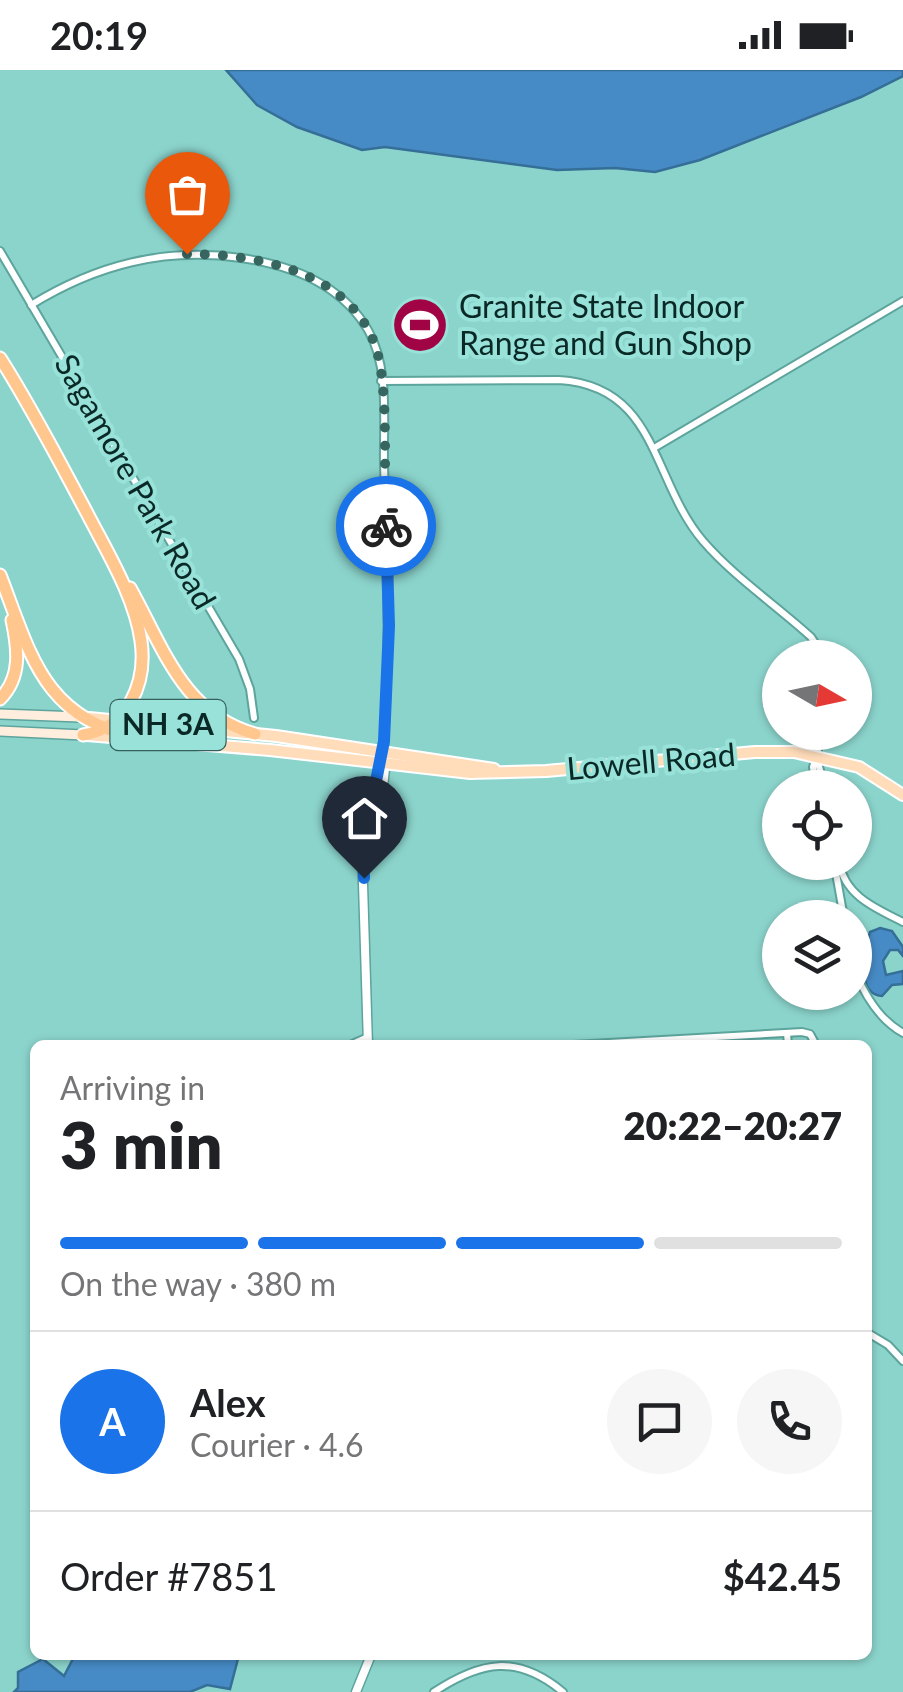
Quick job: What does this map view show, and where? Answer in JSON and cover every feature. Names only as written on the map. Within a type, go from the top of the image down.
[{"type":"highway","points":[[0,358],[189,694],[220,719],[255,734]]},
{"type":"highway","points":[[83,735],[104,730],[117,720],[138,687],[141,641],[129,602],[95,529]]},
{"type":"highway","points":[[0,576],[15,635],[17,666],[13,682],[0,699]]},
{"type":"highway","points":[[0,576],[40,673],[58,697],[80,718],[104,730],[141,740]]},
{"type":"main road","name":"Lowell Road","points":[[0,714],[117,720],[255,734],[383,749],[510,772]]},
{"type":"main road","name":"Lowell Road","points":[[0,731],[280,751],[457,773],[756,752],[815,755],[859,768],[903,795]]},
{"type":"street","name":"Sagamore Park Road","points":[[0,252],[241,664],[254,718]]},
{"type":"street","points":[[31,305],[86,275],[143,258],[202,254],[254,260],[303,274],[340,296],[371,337],[381,381],[389,589],[382,764],[363,846],[368,1040]]},
{"type":"street","points":[[654,448],[903,301]]},
{"type":"street","points":[[381,381],[558,380],[588,384],[626,405],[654,448],[684,514],[701,538],[813,640]]},
{"type":"street","points":[[813,770],[817,750]]},
{"type":"street","points":[[815,755],[820,770]]},
{"type":"street","points":[[838,880],[840,900]]},
{"type":"street","points":[[845,880],[852,892],[903,922]]},
{"type":"street","points":[[839,894],[852,892]]},
{"type":"street","points":[[872,1001],[890,1026],[903,1033]]},
{"type":"street","points":[[726,1040],[787,1032],[806,1032],[812,1040]]},
{"type":"street","points":[[787,1032],[788,1040]]},
{"type":"street","points":[[872,1335],[903,1361]]},
{"type":"street","points":[[356,1692],[368,1660]]},
{"type":"street","points":[[434,1692],[469,1671],[498,1666],[531,1672],[563,1692]]},
{"type":"water","points":[[226,70],[903,70],[903,76],[861,97],[700,160],[655,172],[615,168],[557,170],[385,147],[362,150],[297,127],[257,105]]},
{"type":"water","points":[[880,928],[892,931],[903,947],[903,956],[898,950],[890,950],[883,961],[886,975],[903,971],[903,984],[892,985],[882,996],[872,992],[872,931]]},
{"type":"water","points":[[41,1660],[64,1676],[72,1660],[238,1660],[230,1689],[207,1685],[190,1692],[14,1692],[18,1688],[18,1672]]},
{"type":"way so far","points":[[187,254],[232,256],[303,274],[329,288],[360,318],[374,344],[381,372],[386,526]]},
{"type":"place","name":"Granite State Indoor Range and Gun Shop","points":[[420,325]]},
{"type":"route","points":[[364,878],[363,846],[384,745],[389,626],[386,526]]}]
